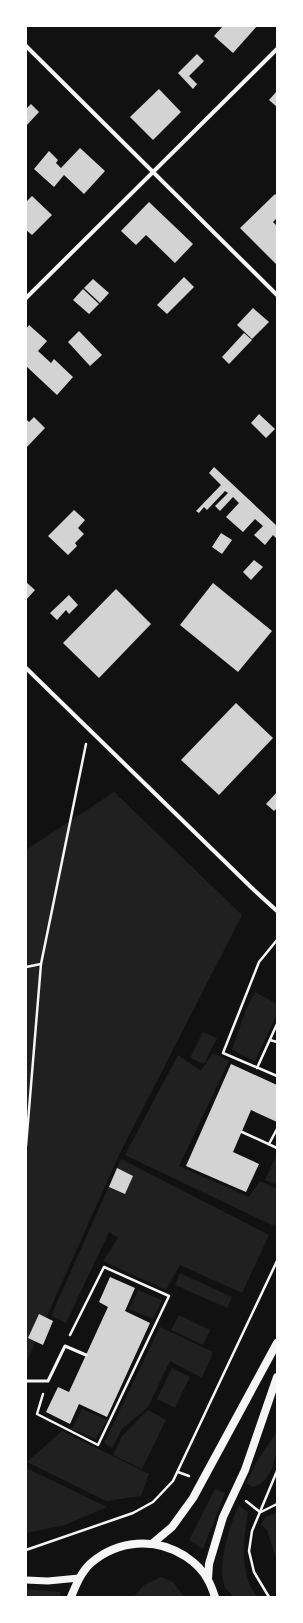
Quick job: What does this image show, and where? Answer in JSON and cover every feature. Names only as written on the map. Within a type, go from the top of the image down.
[{"type":"main road","points":[[153,1543],[172,1527],[193,1498],[277,1344]]},
{"type":"main road","points":[[208,1579],[210,1564],[223,1518],[245,1470],[277,1377]]},
{"type":"main road","points":[[71,1597],[79,1578],[91,1564],[109,1551],[131,1544],[153,1543],[175,1550],[194,1562],[208,1579],[215,1597]]},
{"type":"street","points":[[26,46],[277,295]]},
{"type":"street","points":[[26,298],[277,49]]},
{"type":"street","points":[[26,668],[277,911]]},
{"type":"street","points":[[26,1580],[48,1581],[79,1578]]},
{"type":"lane","points":[[26,1381],[48,1381],[65,1346],[86,1355]]},
{"type":"path","points":[[26,1146],[41,964],[89,730]]},
{"type":"path","points":[[277,940],[259,962],[223,1053],[277,1076]]},
{"type":"path","points":[[26,967],[41,964]]},
{"type":"path","points":[[257,1068],[277,1024]]},
{"type":"path","points":[[270,1040],[277,1042]]},
{"type":"path","points":[[269,1144],[277,1128]]},
{"type":"path","points":[[242,1132],[277,1148]]},
{"type":"path","points":[[26,1550],[133,1513],[153,1502],[173,1481],[277,1261]]},
{"type":"path","points":[[48,1381],[37,1414],[98,1445],[168,1296],[104,1266],[65,1346]]},
{"type":"path","points":[[269,1597],[254,1572],[250,1551],[252,1531],[277,1471]]},
{"type":"path","points":[[260,1512],[277,1504]]},
{"type":"shaded area","points":[[114,792],[242,915],[119,1155],[26,1363],[26,850]]},
{"type":"shaded area","points":[[255,992],[277,1004],[277,1014],[255,1061],[232,1050],[245,1012]]},
{"type":"shaded area","points":[[203,1032],[217,1038],[204,1064],[190,1058]]},
{"type":"shaded area","points":[[213,1053],[229,1061],[179,1166],[249,1197],[260,1181],[277,1189],[277,1219],[274,1226],[125,1155],[178,1055],[201,1071]]},
{"type":"shaded area","points":[[277,1154],[277,1185],[265,1180]]},
{"type":"shaded area","points":[[121,1159],[269,1235],[242,1293],[180,1265],[166,1290],[103,1261],[118,1238],[109,1232],[66,1323],[51,1316]]},
{"type":"shaded area","points":[[180,1273],[232,1297],[227,1308],[175,1285]]},
{"type":"shaded area","points":[[138,1290],[162,1300],[153,1319],[129,1309]]},
{"type":"shaded area","points":[[179,1315],[210,1330],[203,1345],[171,1330]]},
{"type":"shaded area","points":[[160,1327],[213,1352],[202,1378],[170,1361],[148,1407],[122,1429],[112,1448],[104,1443]]},
{"type":"shaded area","points":[[172,1368],[190,1377],[175,1408],[157,1399]]},
{"type":"shaded area","points":[[82,1409],[107,1420],[96,1439],[72,1429]]},
{"type":"shaded area","points":[[148,1410],[166,1420],[142,1469],[113,1455],[122,1436]]},
{"type":"shaded area","points":[[62,1431],[149,1474],[141,1496],[106,1501],[27,1462]]},
{"type":"shaded area","points":[[277,1431],[275,1456],[270,1472],[266,1479],[253,1487],[246,1483],[256,1463]]},
{"type":"shaded area","points":[[26,1468],[107,1507],[65,1525],[26,1533]]},
{"type":"shaded area","points":[[215,1489],[225,1493],[203,1549],[189,1540]]},
{"type":"shaded area","points":[[239,1505],[248,1513],[244,1546],[245,1567],[251,1588],[257,1597],[233,1597],[225,1587],[223,1578],[222,1568],[225,1545]]},
{"type":"shaded area","points":[[277,1512],[277,1561],[267,1530],[261,1524],[266,1517]]},
{"type":"shaded area","points":[[161,1577],[173,1582],[184,1597],[133,1597],[144,1585]]},
{"type":"shaded area","points":[[26,1589],[61,1592],[60,1597],[26,1597]]},
{"type":"building","points":[[223,26],[257,26],[233,53],[214,36]]},
{"type":"building","points":[[197,54],[204,61],[189,76],[197,84],[193,89],[178,73]]},
{"type":"building","points":[[159,89],[181,112],[153,140],[130,117]]},
{"type":"building","points":[[277,91],[277,107],[269,100]]},
{"type":"building","points":[[31,104],[39,112],[26,126],[26,109]]},
{"type":"building","points":[[80,148],[105,171],[84,194],[64,175],[54,187],[34,169],[49,151],[58,160],[56,163],[61,168]]},
{"type":"building","points":[[275,194],[277,196],[277,218],[273,222],[277,226],[277,265],[240,228]]},
{"type":"building","points":[[32,196],[52,215],[32,235],[26,230],[26,202]]},
{"type":"building","points":[[149,202],[193,244],[175,263],[146,235],[136,245],[121,231]]},
{"type":"building","points":[[184,277],[194,287],[167,314],[157,305]]},
{"type":"building","points":[[93,279],[109,293],[100,303],[84,288]]},
{"type":"building","points":[[83,289],[99,304],[89,314],[73,300]]},
{"type":"building","points":[[253,308],[269,322],[252,339],[237,325]]},
{"type":"building","points":[[29,325],[47,341],[38,351],[51,363],[54,359],[73,377],[57,395],[26,366],[26,329]]},
{"type":"building","points":[[79,331],[102,355],[90,366],[68,342]]},
{"type":"building","points":[[244,333],[252,340],[229,364],[222,357]]},
{"type":"building","points":[[259,414],[275,429],[266,438],[251,423]]},
{"type":"building","points":[[34,417],[45,428],[26,448],[26,419],[29,422]]},
{"type":"building","points":[[214,467],[277,526],[277,539],[273,535],[265,545],[254,535],[263,526],[255,519],[243,532],[226,517],[239,503],[233,497],[220,511],[215,506],[228,493],[225,491],[207,510],[204,507],[199,513],[196,511],[221,485],[209,473]]},
{"type":"building","points":[[74,510],[85,520],[78,528],[84,534],[75,543],[77,546],[68,555],[48,536]]},
{"type":"building","points":[[221,533],[232,540],[222,554],[212,547]]},
{"type":"building","points":[[254,560],[263,567],[251,580],[243,572]]},
{"type":"building","points":[[26,582],[35,590],[26,600]]},
{"type":"building","points":[[213,583],[272,631],[238,672],[180,625]]},
{"type":"building","points":[[116,589],[151,624],[99,678],[63,643]]},
{"type":"building","points":[[69,595],[78,605],[69,614],[66,610],[57,620],[50,613]]},
{"type":"building","points":[[236,703],[273,738],[219,795],[181,760]]},
{"type":"building","points":[[277,792],[277,808],[274,811],[266,804]]},
{"type":"building","points":[[231,1064],[277,1085],[277,1122],[251,1110],[233,1152],[259,1164],[246,1192],[186,1166]]},
{"type":"building","points":[[117,1168],[133,1176],[125,1194],[109,1187]]},
{"type":"building","points":[[110,1277],[135,1288],[125,1311],[150,1323],[107,1417],[79,1404],[70,1424],[46,1412],[58,1387],[69,1392],[108,1307],[99,1302]]},
{"type":"building","points":[[39,1314],[53,1321],[43,1345],[28,1338]]}]
